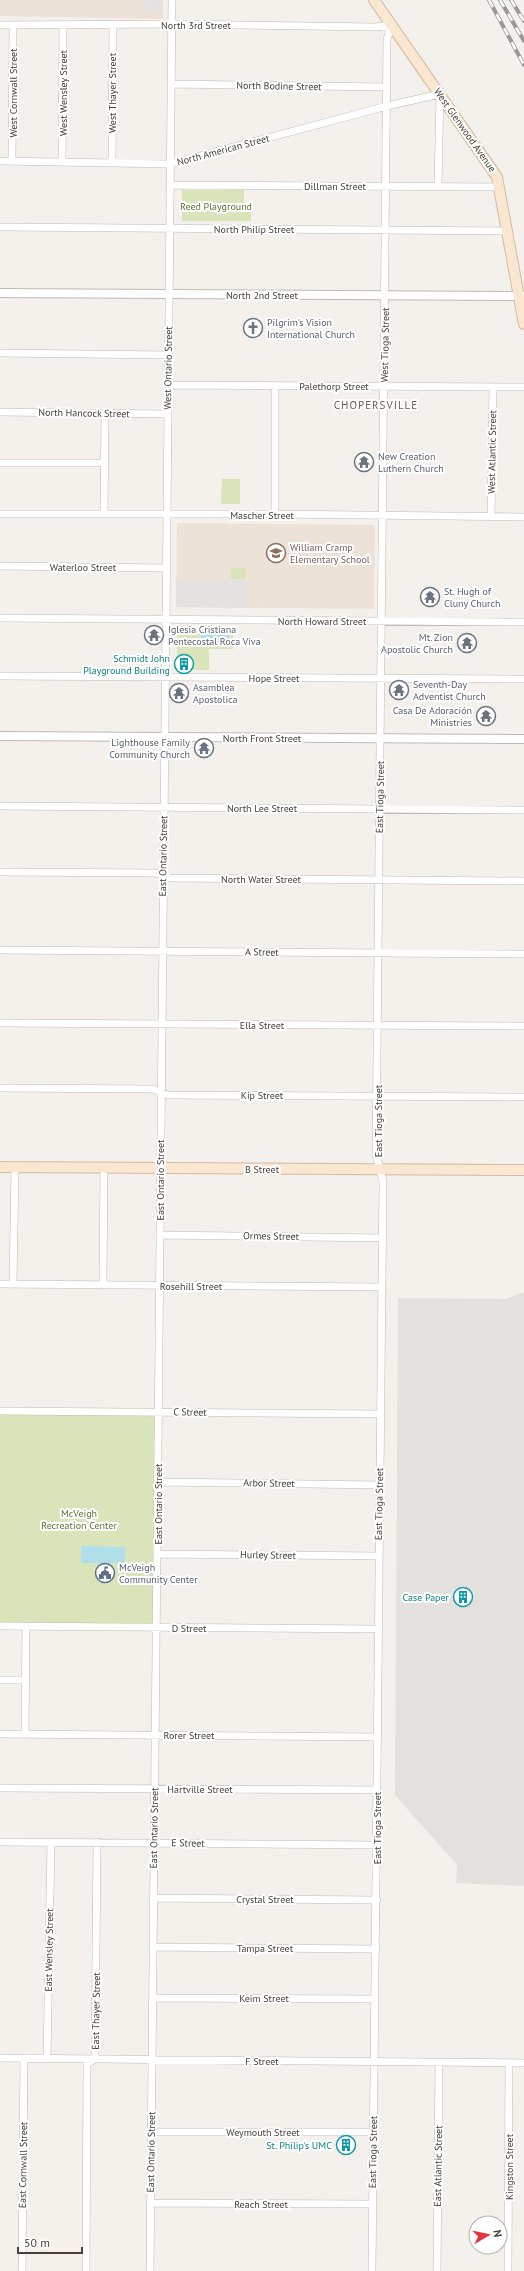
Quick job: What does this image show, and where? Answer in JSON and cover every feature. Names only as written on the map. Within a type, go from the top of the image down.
[{"type":"main road","name":"West Glenwood Avenue","points":[[374,0],[497,177],[522,296],[524,324]]},
{"type":"main road","name":"B Street","points":[[0,1167],[524,1170]]},
{"type":"street","name":"West Ontario Street","points":[[164,737],[172,0]]},
{"type":"street","name":"North 3rd Street","points":[[0,25],[376,27],[391,25]]},
{"type":"street","name":"West Cornwall Street","points":[[12,161],[13,25]]},
{"type":"street","name":"West Wensley Street","points":[[62,161],[63,25]]},
{"type":"street","name":"West Thayer Street","points":[[112,162],[113,25]]},
{"type":"street","name":"West Tioga Street","points":[[381,738],[387,87],[388,37],[391,25]]},
{"type":"street","name":"North Bodine Street","points":[[171,84],[387,87]]},
{"type":"street","name":"North American Street","points":[[0,161],[170,164],[387,106],[440,94]]},
{"type":"street","points":[[438,186],[440,94]]},
{"type":"street","name":"Dillman Street","points":[[170,184],[500,187]]},
{"type":"street","name":"North Philip Street","points":[[0,227],[508,231]]},
{"type":"street","name":"North 2nd Street","points":[[0,293],[522,296]]},
{"type":"street","points":[[0,353],[168,355]]},
{"type":"street","name":"Palethorp Street","points":[[168,385],[524,387]]},
{"type":"street","points":[[275,386],[275,514]]},
{"type":"street","name":"West Atlantic Street","points":[[491,517],[493,388]]},
{"type":"street","name":"North Hancock Street","points":[[0,412],[167,414]]},
{"type":"street","points":[[104,514],[105,413]]},
{"type":"street","points":[[0,463],[104,463]]},
{"type":"street","name":"Mascher Street","points":[[0,514],[275,514],[524,517]]},
{"type":"street","name":"Waterloo Street","points":[[0,566],[166,568]]},
{"type":"street","name":"North Howard Street","points":[[0,618],[524,622]]},
{"type":"street","name":"Hope Street","points":[[0,676],[524,679]]},
{"type":"street","name":"North Front Street","points":[[0,736],[524,739]]},
{"type":"street","name":"East Ontario Street","points":[[150,2271],[154,1948],[153,1842],[158,1554],[164,737]]},
{"type":"street","name":"East Tioga Street","points":[[372,2271],[377,1845],[376,1790],[378,1737],[378,1556],[384,1181],[379,1170],[376,1155],[378,1096],[381,738]]},
{"type":"street","name":"North Lee Street","points":[[0,806],[524,810]]},
{"type":"street","name":"North Water Street","points":[[0,872],[155,873],[170,878],[524,881]]},
{"type":"street","name":"A Street","points":[[0,950],[524,954]]},
{"type":"street","name":"Ella Street","points":[[0,1023],[524,1026]]},
{"type":"street","name":"Kip Street","points":[[0,1088],[153,1089],[168,1095],[524,1097]]},
{"type":"street","points":[[13,1284],[15,1167]]},
{"type":"street","points":[[103,1284],[104,1167]]},
{"type":"street","name":"Ormes Street","points":[[160,1235],[382,1238]]},
{"type":"street","name":"Rosehill Street","points":[[0,1284],[382,1286]]},
{"type":"street","name":"C Street","points":[[0,1411],[381,1414]]},
{"type":"street","name":"Arbor Street","points":[[158,1482],[379,1485]]},
{"type":"street","name":"Hurley Street","points":[[158,1554],[378,1556]]},
{"type":"street","name":"D Street","points":[[0,1626],[378,1629]]},
{"type":"street","points":[[25,1734],[26,1627]]},
{"type":"street","points":[[0,1680],[25,1680]]},
{"type":"street","name":"Rorer Street","points":[[0,1734],[378,1737]]},
{"type":"street","name":"Hartville Street","points":[[0,1788],[376,1790]]},
{"type":"street","name":"E Street","points":[[0,1842],[153,1842],[377,1845]]},
{"type":"street","name":"East Wensley Street","points":[[47,2058],[51,1842]]},
{"type":"street","name":"East Thayer Street","points":[[86,2271],[87,2064],[95,2058],[98,1842]]},
{"type":"street","name":"Crystal Street","points":[[153,1898],[376,1900]]},
{"type":"street","name":"Tampa Street","points":[[154,1948],[376,1949]]},
{"type":"street","name":"Keim Street","points":[[153,1998],[375,1999]]},
{"type":"street","name":"F Street","points":[[0,2058],[95,2058],[152,2061],[375,2060],[524,2063]]},
{"type":"street","name":"East Cornwall Street","points":[[22,2271],[24,2058]]},
{"type":"street","name":"East Atlantic Street","points":[[437,2271],[439,2062]]},
{"type":"street","name":"Kingston Street","points":[[508,2271],[509,2063]]},
{"type":"street","name":"Weymouth Street","points":[[152,2132],[374,2132]]},
{"type":"street","name":"Reach Street","points":[[150,2203],[372,2204]]},
{"type":"shaded area","points":[[0,0],[163,0],[163,19],[0,16]]},
{"type":"shaded area","points":[[145,0],[162,0],[162,12],[145,12]]},
{"type":"shaded area","name":"William Cramp Elementary School","points":[[177,523],[375,525],[374,609],[176,607]]},
{"type":"shaded area","points":[[176,580],[249,580],[249,608],[176,607]]},
{"type":"shaded area","name":"Case Paper","points":[[524,1292],[524,1886],[456,1883],[457,1865],[395,1795],[398,1298],[505,1299]]},
{"type":"green space","name":"Reed Playground","points":[[182,190],[244,190],[244,206],[251,206],[251,221],[182,221]]},
{"type":"green space","points":[[222,479],[240,479],[240,504],[221,504]]},
{"type":"green space","points":[[231,568],[246,568],[246,579],[231,579]]},
{"type":"green space","points":[[177,629],[233,629],[233,649],[209,649],[209,670],[177,670]]},
{"type":"green space","name":"McVeigh Recreation Center","points":[[0,1411],[158,1412],[157,1628],[0,1626]]},
{"type":"water","points":[[201,632],[229,632],[229,646],[201,647]]},
{"type":"water","points":[[81,1546],[125,1547],[125,1563],[81,1563]]},
{"type":"railway","points":[[489,0],[524,65]]},
{"type":"railway","points":[[500,0],[524,41]]},
{"type":"railway","points":[[511,0],[524,21]]},
{"type":"place","name":"Pilgrim's Vision International Church","points":[[253,328]]},
{"type":"place","name":"New Creation Luthern Church","points":[[364,462]]},
{"type":"place","name":"William Cramp Elementary School","points":[[276,553]]},
{"type":"place","name":"St. Hugh of Cluny Church","points":[[430,597]]},
{"type":"place","name":"Iglesia Cristiana Pentecostal Roca Viva","points":[[154,635]]},
{"type":"place","name":"Mt. Zion Apostolic Church","points":[[467,643]]},
{"type":"place","name":"Schmidt John Playground Building","points":[[184,664]]},
{"type":"place","name":"Seventh-Day Adventist Church","points":[[399,690]]},
{"type":"place","name":"Asamblea Apostolica","points":[[179,693]]},
{"type":"place","name":"Casa De Adoración Ministries","points":[[486,716]]},
{"type":"place","name":"Lighthouse Family Community Church","points":[[204,748]]},
{"type":"place","name":"McVeigh Community Center","points":[[105,1573]]},
{"type":"place","name":"Case Paper","points":[[463,1597]]},
{"type":"place","name":"St. Philip's UMC","points":[[346,2145]]},
{"type":"district","name":"CHOPERSVILLE","points":[[376,405]]}]
